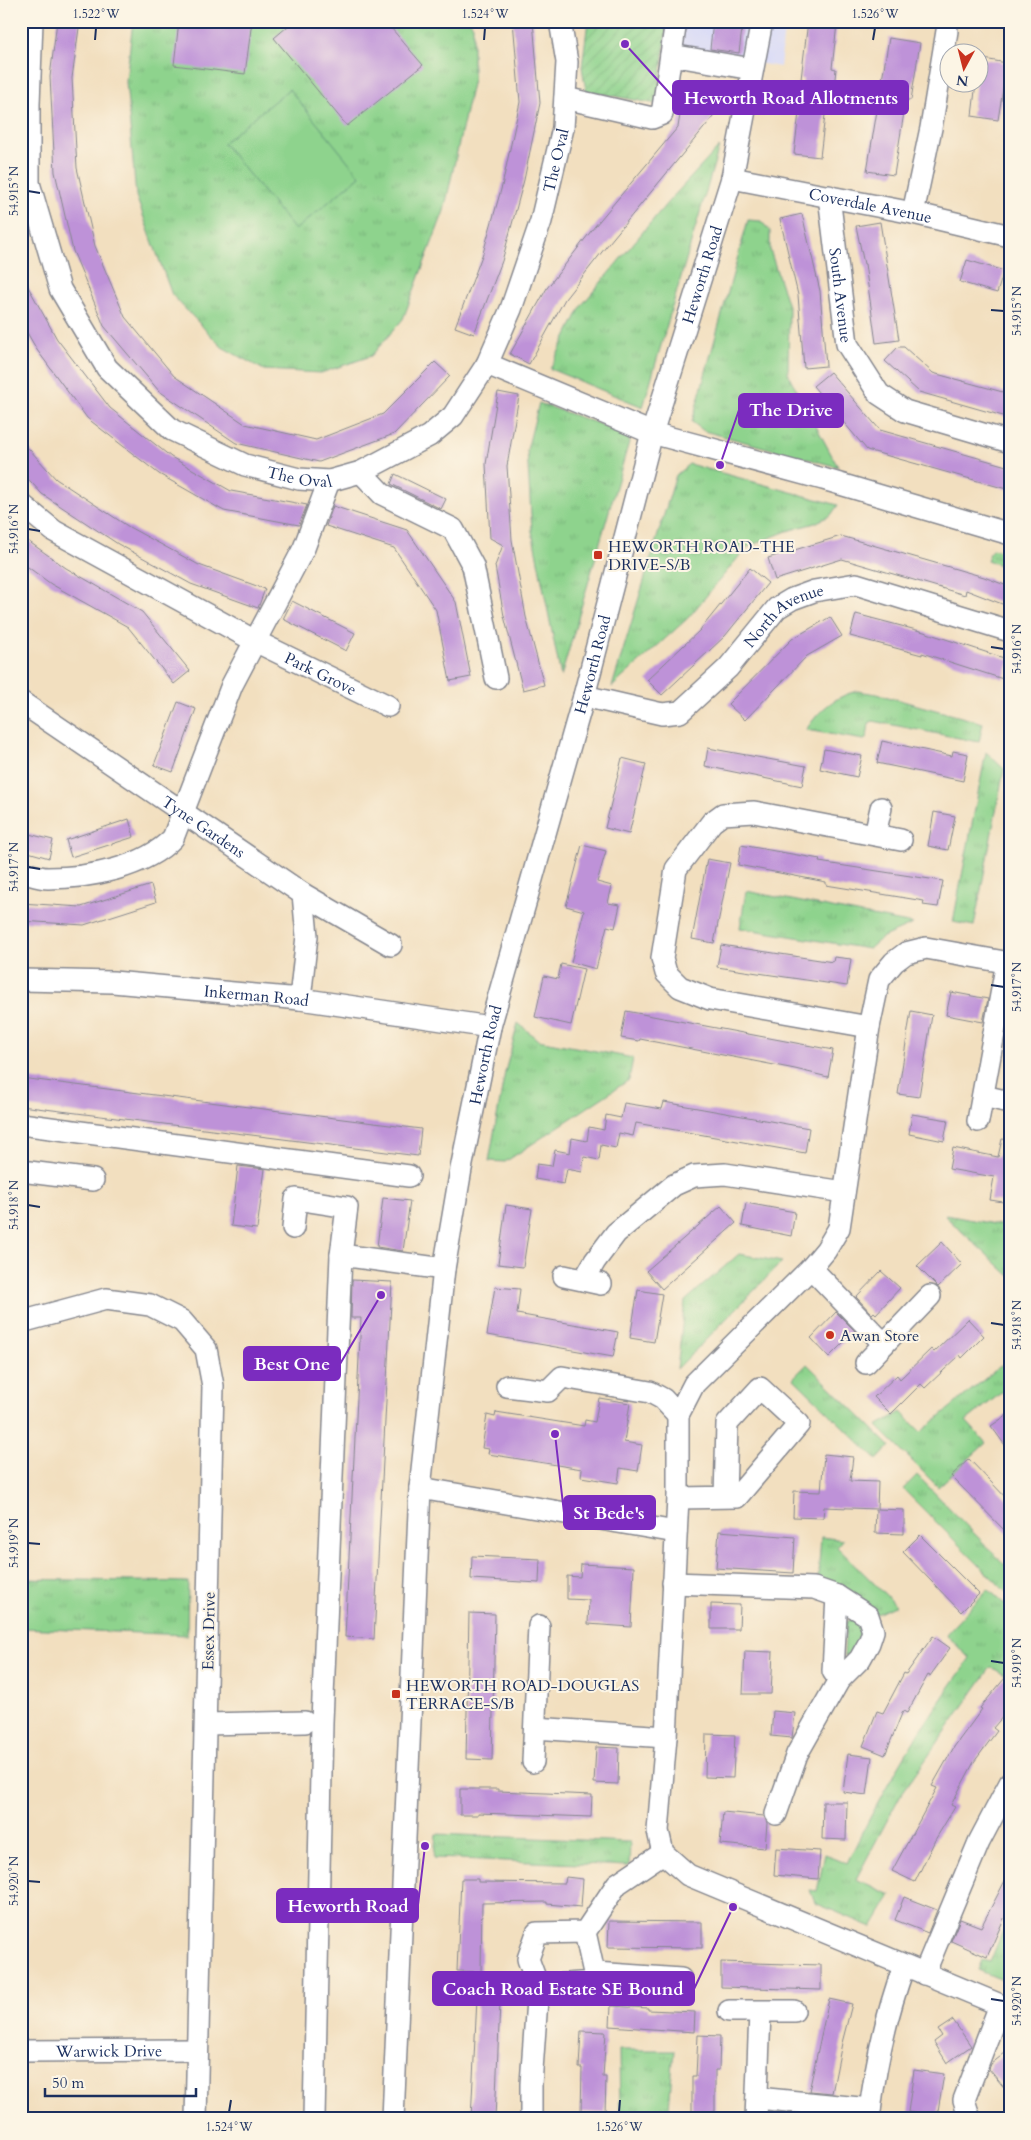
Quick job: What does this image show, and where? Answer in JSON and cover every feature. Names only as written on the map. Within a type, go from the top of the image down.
[{"type":"street","name":"The Oval","points":[[32,21],[29,183],[60,289],[107,368],[172,430],[245,465],[299,479],[329,481],[362,472],[429,436],[453,416],[487,364],[511,309],[541,221],[563,128],[567,62],[560,21]]},
{"type":"street","points":[[565,98],[652,118],[662,114],[676,21]]},
{"type":"street","name":"Heworth Road","points":[[393,2119],[420,1488],[444,1269],[461,1169],[490,1027],[584,696],[652,433],[732,178],[762,21]]},
{"type":"street","points":[[913,213],[931,128],[947,31]]},
{"type":"street","points":[[671,55],[752,69]]},
{"type":"street","name":"Coverdale Avenue","points":[[732,178],[913,213],[1010,236]]},
{"type":"street","name":"South Avenue","points":[[829,196],[847,344],[879,394],[906,411],[1010,442]]},
{"type":"street","points":[[487,364],[652,433],[823,478],[1010,534]]},
{"type":"street","points":[[362,472],[382,494],[453,529],[473,566],[496,678]]},
{"type":"street","points":[[21,872],[46,878],[95,875],[150,856],[162,849],[173,838],[184,814],[232,685],[304,548],[329,481]]},
{"type":"street","name":"Park Grove","points":[[21,504],[54,531],[255,640],[388,706]]},
{"type":"street","name":"North Avenue","points":[[584,696],[662,714],[680,712],[728,668],[778,608],[792,599],[833,586],[856,584],[1010,631]]},
{"type":"street","name":"Tyne Gardens","points":[[21,702],[303,894],[391,944]]},
{"type":"street","points":[[875,834],[881,808]]},
{"type":"street","points":[[869,1027],[710,999],[680,987],[666,973],[662,958],[676,869],[712,822],[723,814],[754,812],[901,840]]},
{"type":"street","points":[[300,999],[307,936],[303,894]]},
{"type":"street","points":[[970,2119],[964,2100],[1005,2007],[688,1875],[663,1853],[658,1831],[666,1737],[678,1498],[678,1415],[694,1384],[811,1268],[826,1250],[839,1228],[869,1027],[879,980],[894,962],[906,953],[926,948],[1008,963],[978,1121]]},
{"type":"street","name":"Inkerman Road","points":[[21,980],[114,982],[300,999],[490,1027]]},
{"type":"street","points":[[983,1096],[1005,1101]]},
{"type":"street","points":[[21,1124],[408,1176]]},
{"type":"street","points":[[21,1172],[93,1180]]},
{"type":"street","points":[[583,1280],[616,1233],[674,1185],[694,1176],[725,1174],[844,1192]]},
{"type":"street","points":[[293,1228],[296,1199],[347,1207],[342,1255],[322,1722],[314,2119]]},
{"type":"street","points":[[342,1255],[444,1269]]},
{"type":"street","points":[[811,1268],[884,1344]]},
{"type":"street","points":[[866,1363],[884,1344],[917,1325],[930,1296]]},
{"type":"street","name":"Essex Drive","points":[[21,1322],[106,1299],[150,1304],[182,1321],[206,1349],[213,1386],[196,2119]]},
{"type":"street","points":[[507,1386],[548,1391],[562,1377],[650,1392],[663,1399],[678,1415]]},
{"type":"street","points":[[678,1498],[725,1497],[737,1496],[799,1424],[760,1388],[727,1424],[725,1497]]},
{"type":"street","points":[[420,1488],[676,1532]]},
{"type":"street","points":[[673,1583],[814,1588],[837,1596],[868,1616],[873,1631],[869,1643],[860,1659],[840,1680],[797,1754],[776,1814]]},
{"type":"street","points":[[837,1596],[833,1671],[840,1680]]},
{"type":"street","points":[[534,1762],[535,1728],[529,1646],[539,1626]]},
{"type":"street","points":[[206,1724],[305,1722]]},
{"type":"street","points":[[535,1728],[666,1737]]},
{"type":"street","points":[[924,1974],[979,1842],[1010,1783]]},
{"type":"street","points":[[538,1986],[596,1982],[585,1932],[617,1884],[663,1853]]},
{"type":"street","points":[[531,2119],[531,2084],[538,1986],[528,1959],[538,1933],[585,1932]]},
{"type":"street","points":[[757,2098],[870,2114],[881,2044],[904,1966]]},
{"type":"street","points":[[595,1972],[681,1979]]},
{"type":"street","points":[[729,2010],[760,2012],[794,2011]]},
{"type":"street","points":[[756,2119],[760,2012]]},
{"type":"street","name":"Warwick Drive","points":[[21,2051],[197,2050]]},
{"type":"shaded area","points":[[684,21],[785,21],[780,67],[680,49]]},
{"type":"green space","points":[[133,21],[470,21],[473,26],[473,79],[444,211],[403,319],[371,356],[321,373],[264,370],[222,347],[172,295],[136,196],[126,81]]},
{"type":"green space","points":[[588,21],[668,21],[657,104],[586,91],[582,67]]},
{"type":"green space","points":[[289,89],[360,176],[295,230],[223,143]]},
{"type":"green space","points":[[719,147],[643,407],[550,369],[582,305],[667,203]]},
{"type":"green space","points":[[748,220],[761,221],[770,231],[770,250],[789,309],[788,374],[838,467],[704,431],[692,422]]},
{"type":"green space","points":[[539,403],[631,435],[561,677],[532,531],[527,450]]},
{"type":"green space","points":[[689,464],[838,505],[831,515],[815,523],[787,531],[747,547],[688,618],[612,687],[676,475]]},
{"type":"green space","points":[[992,549],[1010,553],[1010,569],[987,560]]},
{"type":"green space","points":[[857,691],[877,694],[983,723],[979,742],[873,721],[869,723],[867,738],[864,740],[806,730],[816,716],[828,705],[841,697]]},
{"type":"green space","points":[[986,752],[1004,769],[974,926],[953,922]]},
{"type":"green space","points":[[746,891],[913,924],[883,937],[869,949],[740,928]]},
{"type":"green space","points":[[518,1023],[538,1040],[633,1058],[629,1080],[505,1162],[489,1161],[505,1072]]},
{"type":"green space","points":[[945,1216],[1010,1227],[1010,1276]]},
{"type":"green space","points":[[739,1254],[782,1262],[677,1369],[685,1301]]},
{"type":"green space","points":[[1010,1358],[1010,1386],[966,1421],[986,1443],[938,1487],[877,1426],[901,1412],[921,1432]]},
{"type":"green space","points":[[807,1364],[890,1446],[877,1460],[793,1378]]},
{"type":"green space","points":[[917,1475],[1010,1570],[1010,1596],[903,1489]]},
{"type":"green space","points":[[821,1537],[843,1540],[837,1547],[896,1605],[877,1614],[818,1578]]},
{"type":"green space","points":[[21,1579],[188,1582],[187,1635],[21,1628]]},
{"type":"green space","points":[[988,1589],[1010,1609],[1010,1678],[991,1667],[900,1796],[856,1879],[891,1895],[872,1927],[815,1903],[810,1890],[817,1891],[825,1854],[847,1863],[874,1810],[904,1758],[935,1708],[970,1659],[946,1634]]},
{"type":"green space","points":[[852,1619],[858,1621],[859,1635],[856,1644],[848,1656],[844,1655],[846,1622]]},
{"type":"green space","points":[[436,1834],[630,1842],[629,1866],[434,1858]]},
{"type":"green space","points":[[1004,1928],[1010,1930],[1010,1983],[978,1970],[982,1960],[990,1962]]},
{"type":"green space","points":[[619,2050],[674,2050],[668,2119],[620,2119]]},
{"type":"building","points":[[57,21],[80,21],[72,78],[77,168],[95,246],[125,317],[174,376],[245,424],[316,440],[383,414],[435,362],[450,376],[394,434],[319,462],[236,443],[159,391],[104,326],[73,251],[55,172],[50,77]]},
{"type":"building","points":[[179,21],[252,21],[245,74],[174,65]]},
{"type":"building","points":[[294,21],[362,21],[366,27],[375,21],[385,21],[423,65],[347,126],[274,38]]},
{"type":"building","points":[[513,21],[533,21],[540,103],[524,180],[502,261],[474,334],[455,327],[483,253],[502,186],[520,102]]},
{"type":"building","points":[[713,21],[743,21],[739,53],[710,49]]},
{"type":"building","points":[[808,21],[837,24],[832,68],[836,69],[834,88],[830,88],[829,99],[827,98],[820,157],[794,154]]},
{"type":"building","points":[[889,38],[920,43],[911,100],[906,100],[894,175],[867,171]]},
{"type":"building","points":[[988,60],[1007,63],[998,120],[972,116],[975,92],[988,92]]},
{"type":"building","points":[[693,82],[719,87],[713,117],[565,299],[529,364],[510,354],[547,288],[595,226],[678,127],[682,103],[689,104]]},
{"type":"building","points":[[802,214],[820,291],[826,366],[804,368],[798,295],[780,219]]},
{"type":"building","points":[[880,222],[899,340],[876,343],[865,264],[856,226]]},
{"type":"building","points":[[967,260],[1004,271],[997,293],[960,282]]},
{"type":"building","points":[[21,274],[57,339],[110,408],[171,457],[231,491],[307,505],[299,525],[224,511],[159,474],[87,418],[37,350],[21,322]]},
{"type":"building","points":[[898,347],[904,347],[933,373],[1010,394],[1010,418],[919,392],[885,361]]},
{"type":"building","points":[[830,372],[880,430],[1010,467],[1010,490],[867,450],[813,386]]},
{"type":"building","points":[[498,392],[519,396],[507,466],[512,540],[526,617],[544,685],[523,690],[504,616],[495,566],[503,545],[490,538],[486,464]]},
{"type":"building","points":[[21,440],[56,479],[129,527],[199,565],[265,589],[258,608],[191,584],[118,544],[42,494],[21,471]]},
{"type":"building","points":[[395,474],[446,499],[441,509],[391,484]]},
{"type":"building","points":[[333,506],[407,530],[456,602],[471,677],[450,681],[436,610],[394,548],[326,526]]},
{"type":"building","points":[[21,536],[66,568],[142,612],[190,671],[174,684],[128,627],[51,584],[21,562]]},
{"type":"building","points":[[841,536],[984,577],[1010,587],[1010,607],[966,590],[965,595],[842,559],[775,580],[768,558]]},
{"type":"building","points":[[750,568],[768,583],[725,636],[662,695],[647,680],[700,630]]},
{"type":"building","points":[[292,601],[355,633],[346,651],[283,619]]},
{"type":"building","points":[[856,614],[924,632],[1010,660],[1003,679],[922,653],[922,655],[850,636]]},
{"type":"building","points":[[830,617],[842,636],[807,656],[745,720],[728,704],[792,639]]},
{"type":"building","points":[[178,702],[196,709],[173,772],[154,765]]},
{"type":"building","points":[[882,741],[952,756],[953,751],[968,754],[963,781],[877,763]]},
{"type":"building","points":[[708,748],[806,766],[802,786],[705,766]]},
{"type":"building","points":[[824,749],[862,756],[857,777],[820,769]]},
{"type":"building","points":[[622,758],[646,764],[629,834],[605,828]]},
{"type":"building","points":[[934,812],[955,816],[948,850],[928,846]]},
{"type":"building","points":[[129,819],[134,837],[71,857],[66,840]]},
{"type":"building","points":[[21,832],[53,840],[49,858],[21,850]]},
{"type":"building","points":[[582,845],[606,851],[597,882],[612,886],[608,903],[620,905],[615,928],[607,926],[596,969],[571,962],[584,911],[566,906]]},
{"type":"building","points":[[741,845],[820,859],[819,862],[943,881],[938,907],[923,905],[924,901],[826,885],[826,882],[738,865]]},
{"type":"building","points":[[707,859],[730,863],[714,943],[692,939]]},
{"type":"building","points":[[151,885],[156,902],[84,925],[21,921],[21,903],[81,907]]},
{"type":"building","points":[[721,945],[833,962],[834,957],[851,959],[847,986],[717,967]]},
{"type":"building","points":[[561,964],[584,969],[571,1025],[535,1017],[544,976],[558,979]]},
{"type":"building","points":[[951,992],[988,999],[983,1022],[946,1015]]},
{"type":"building","points":[[626,1011],[833,1050],[828,1077],[640,1039],[639,1041],[621,1038]]},
{"type":"building","points":[[911,1011],[932,1015],[919,1097],[898,1094]]},
{"type":"building","points":[[21,1078],[421,1129],[418,1156],[21,1106]]},
{"type":"building","points":[[664,1102],[809,1128],[805,1153],[636,1123],[633,1136],[619,1133],[616,1148],[601,1145],[599,1160],[584,1157],[582,1172],[567,1169],[564,1184],[535,1179],[537,1164],[552,1166],[555,1150],[570,1153],[572,1138],[587,1141],[589,1127],[604,1130],[606,1115],[621,1118],[624,1103],[662,1109]]},
{"type":"building","points":[[912,1114],[948,1120],[944,1141],[909,1134]]},
{"type":"building","points":[[1002,1139],[1010,1140],[1010,1203],[990,1200],[994,1177],[949,1169],[953,1148],[998,1157]]},
{"type":"building","points":[[238,1166],[265,1169],[257,1229],[231,1226]]},
{"type":"building","points":[[383,1198],[410,1201],[403,1251],[377,1247]]},
{"type":"building","points":[[746,1203],[795,1212],[791,1236],[742,1226]]},
{"type":"building","points":[[506,1205],[532,1209],[523,1267],[498,1264]]},
{"type":"building","points":[[721,1206],[736,1223],[662,1289],[646,1271]]},
{"type":"building","points":[[942,1242],[962,1264],[938,1287],[917,1266]]},
{"type":"building","points":[[881,1271],[900,1288],[876,1314],[874,1312],[872,1314],[856,1297]]},
{"type":"building","points":[[352,1280],[392,1282],[374,1639],[345,1637],[361,1318],[351,1318]]},
{"type":"building","points":[[495,1287],[520,1289],[517,1314],[618,1332],[613,1357],[487,1335]]},
{"type":"building","points":[[638,1290],[662,1294],[654,1342],[630,1338]]},
{"type":"building","points":[[836,1312],[855,1331],[829,1357],[811,1338]]},
{"type":"building","points":[[968,1319],[984,1336],[962,1358],[960,1355],[925,1388],[921,1384],[891,1414],[874,1397],[897,1375],[900,1379],[931,1349],[934,1352]]},
{"type":"building","points":[[599,1398],[630,1403],[624,1442],[642,1445],[638,1471],[620,1468],[618,1483],[581,1477],[582,1469],[488,1454],[489,1449],[482,1448],[487,1415],[495,1417],[496,1412],[584,1426],[585,1420],[595,1422]]},
{"type":"building","points":[[1010,1413],[1010,1452],[991,1426]]},
{"type":"building","points":[[824,1454],[853,1457],[850,1481],[878,1482],[877,1509],[904,1510],[904,1534],[875,1533],[876,1509],[824,1507],[823,1518],[793,1517],[794,1491],[821,1492]]},
{"type":"building","points":[[969,1459],[1010,1502],[1010,1536],[951,1476]]},
{"type":"building","points":[[719,1531],[795,1537],[793,1573],[716,1568]]},
{"type":"building","points":[[920,1535],[979,1594],[961,1612],[903,1552]]},
{"type":"building","points":[[472,1556],[540,1559],[539,1583],[471,1579]]},
{"type":"building","points":[[581,1564],[634,1567],[631,1627],[588,1624],[589,1600],[567,1599],[567,1576],[580,1577]]},
{"type":"building","points":[[711,1604],[740,1605],[739,1629],[711,1629]]},
{"type":"building","points":[[469,1613],[495,1614],[492,1760],[466,1759]]},
{"type":"building","points":[[933,1636],[950,1648],[930,1676],[928,1675],[907,1713],[903,1711],[885,1755],[863,1746],[877,1711],[883,1713],[904,1673],[906,1674]]},
{"type":"building","points":[[745,1651],[773,1652],[771,1694],[743,1694]]},
{"type":"building","points":[[1010,1672],[1010,1708],[993,1728],[997,1731],[974,1762],[951,1805],[955,1807],[935,1840],[915,1882],[892,1871],[937,1788],[932,1786],[954,1747],[982,1709],[980,1708]]},
{"type":"building","points":[[773,1711],[795,1713],[792,1738],[771,1736]]},
{"type":"building","points":[[706,1734],[735,1735],[733,1778],[705,1777]]},
{"type":"building","points":[[596,1747],[619,1748],[618,1784],[594,1783]]},
{"type":"building","points":[[848,1754],[872,1757],[867,1795],[843,1792]]},
{"type":"building","points":[[460,1789],[498,1789],[498,1791],[592,1795],[591,1817],[478,1813],[478,1815],[460,1815]]},
{"type":"building","points":[[823,1802],[847,1802],[846,1840],[822,1839]]},
{"type":"building","points":[[723,1812],[764,1816],[767,1823],[765,1848],[720,1844]]},
{"type":"building","points":[[776,1848],[820,1851],[818,1879],[774,1875]]},
{"type":"building","points":[[1010,1871],[1010,1905],[987,1957],[951,1941],[960,1919],[981,1927]]},
{"type":"building","points":[[566,1877],[583,1879],[581,1907],[547,1904],[547,1902],[482,1903],[481,1972],[457,1971],[461,1879],[478,1879],[478,1882],[565,1883]]},
{"type":"building","points":[[904,1897],[937,1910],[928,1933],[895,1920]]},
{"type":"building","points":[[609,1921],[702,1922],[702,1948],[608,1947]]},
{"type":"building","points":[[721,1962],[821,1965],[821,1990],[721,1987]]},
{"type":"building","points":[[478,1978],[501,1979],[495,2119],[471,2119]]},
{"type":"building","points":[[829,1999],[852,2004],[832,2093],[809,2091]]},
{"type":"building","points":[[611,2006],[695,2012],[694,2032],[610,2026]]},
{"type":"building","points":[[953,2020],[971,2046],[947,2063],[934,2042],[942,2036],[938,2030]]},
{"type":"building","points":[[581,2031],[606,2032],[603,2077],[606,2077],[605,2113],[581,2112],[582,2068],[579,2068]]},
{"type":"building","points":[[698,2035],[720,2036],[719,2070],[715,2070],[715,2111],[712,2111],[711,2119],[692,2119],[692,2076],[696,2076]]},
{"type":"building","points":[[1010,2049],[1010,2095],[989,2069],[991,2064]]},
{"type":"building","points":[[914,2070],[944,2074],[937,2117],[908,2112]]},
{"type":"place","name":"Heworth Road Allotments","points":[[625,44]]},
{"type":"place","name":"The Drive","points":[[720,465]]},
{"type":"place","name":"HEWORTH ROAD-THE DRIVE-S/B","points":[[598,555]]},
{"type":"place","name":"Best One","points":[[381,1295]]},
{"type":"place","name":"Awan Store","points":[[830,1335]]},
{"type":"place","name":"St Bede's","points":[[555,1434]]},
{"type":"place","name":"HEWORTH ROAD-DOUGLAS TERRACE-S/B","points":[[396,1694]]},
{"type":"place","name":"Heworth Road","points":[[425,1846]]},
{"type":"place","name":"Coach Road Estate SE Bound","points":[[733,1907]]}]
